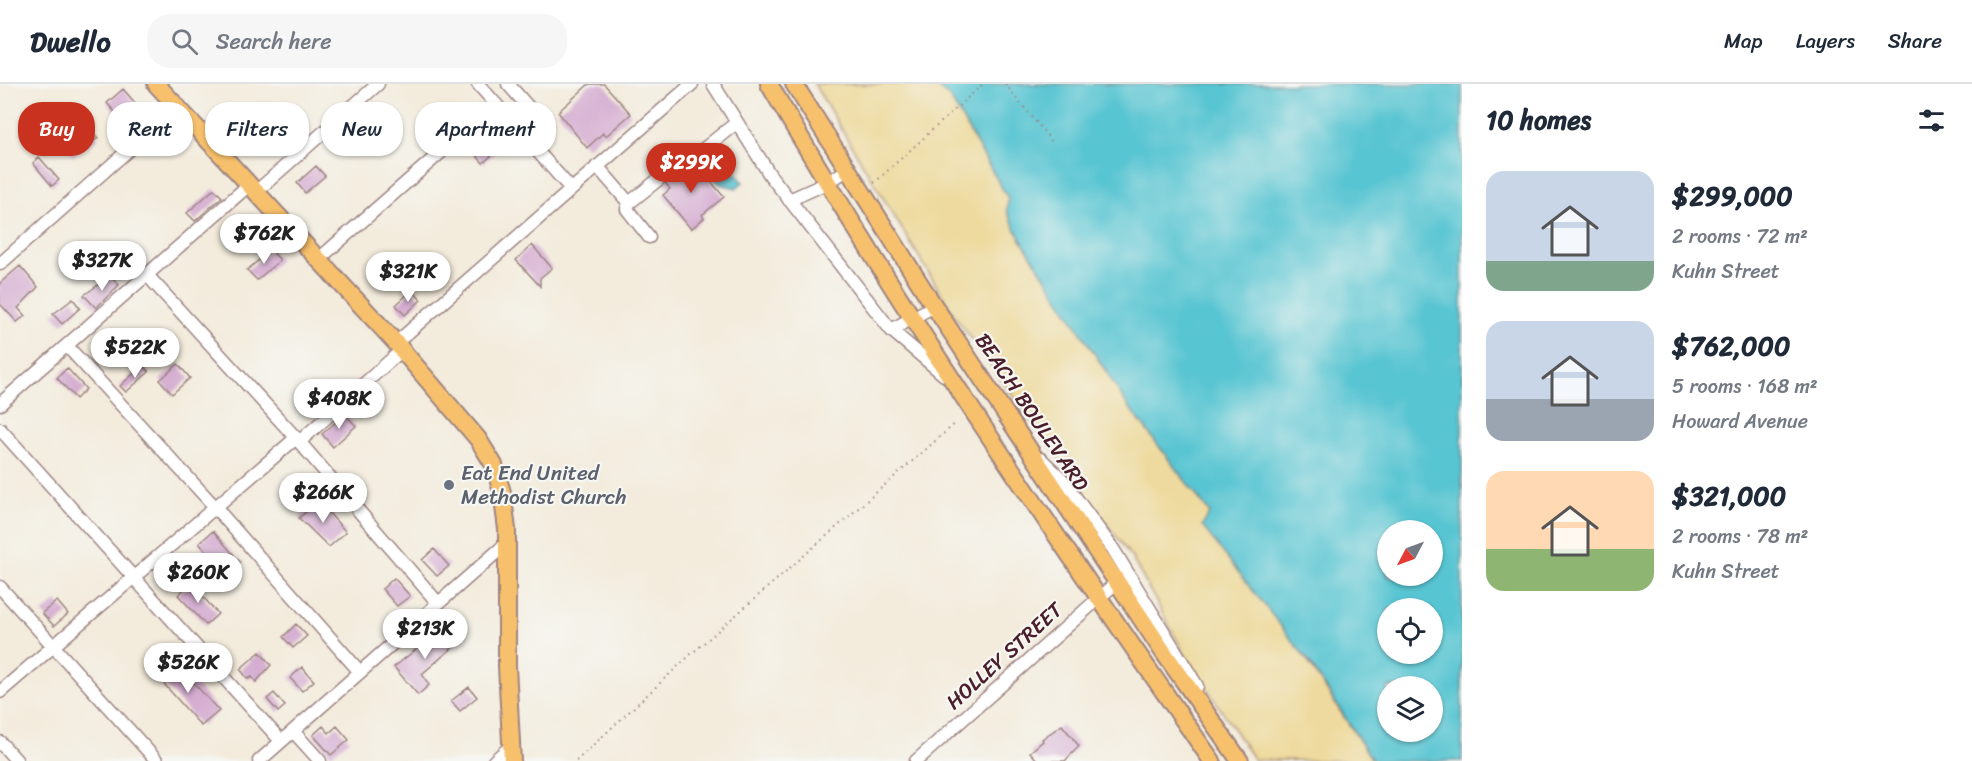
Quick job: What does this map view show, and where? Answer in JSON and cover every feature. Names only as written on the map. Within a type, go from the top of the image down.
[{"type":"main road","points":[[156,84],[173,102]]},
{"type":"main road","points":[[769,84],[827,183],[958,389],[1212,761]]},
{"type":"main road","name":"BEACH BOULEVARD","points":[[794,84],[934,306],[1238,759]]},
{"type":"main road","points":[[193,123],[399,346],[478,439],[494,465],[505,507],[507,666],[512,753]]},
{"type":"street","points":[[0,405],[147,275],[378,84]]},
{"type":"street","points":[[478,84],[494,102]]},
{"type":"street","points":[[508,84],[524,102]]},
{"type":"street","points":[[713,84],[736,123],[789,200],[891,330],[958,389]]},
{"type":"street","points":[[0,692],[215,507],[298,440],[684,86]]},
{"type":"street","points":[[677,164],[695,156],[736,123]]},
{"type":"street","points":[[0,264],[121,156]]},
{"type":"street","points":[[319,260],[437,156]]},
{"type":"street","points":[[541,156],[571,189]]},
{"type":"street","points":[[597,166],[629,203]]},
{"type":"street","points":[[789,200],[827,183],[847,170]]},
{"type":"street","points":[[649,237],[627,209],[629,203],[659,179]]},
{"type":"street","points":[[147,275],[298,440],[438,603]]},
{"type":"street","points":[[891,330],[934,306]]},
{"type":"street","points":[[67,346],[215,507],[360,672]]},
{"type":"street","points":[[0,429],[281,741]]},
{"type":"street","points":[[1028,447],[1062,479],[1113,549],[1206,701],[1238,759]]},
{"type":"street","points":[[259,761],[507,543]]},
{"type":"street","name":"HOLLEY STREET","points":[[916,761],[1118,581]]},
{"type":"street","points":[[0,587],[157,761]]},
{"type":"street","points":[[293,731],[320,761]]},
{"type":"street","points":[[0,742],[17,761]]},
{"type":"street","points":[[494,761],[512,753]]},
{"type":"path","points":[[872,185],[982,84]]},
{"type":"path","points":[[1005,84],[1054,144]]},
{"type":"path","points":[[1021,411],[1053,455]]},
{"type":"path","points":[[576,761],[689,656],[957,422]]},
{"type":"sand","points":[[814,84],[935,84],[950,98],[1008,198],[1007,211],[1020,238],[1129,407],[1210,513],[1373,761],[1254,760],[1186,656],[1132,558],[955,316]]},
{"type":"water","points":[[935,84],[1462,84],[1462,761],[1373,761],[1310,663],[1202,526],[1210,513],[1129,407],[1020,238],[1007,211],[1008,198],[950,98]]},
{"type":"water","points":[[719,152],[743,182],[736,188],[720,184],[711,173],[712,158]]},
{"type":"building","points":[[589,84],[604,84],[631,114],[606,136],[603,133],[587,148],[558,112]]},
{"type":"building","points":[[123,89],[134,102],[108,102]]},
{"type":"building","points":[[477,156],[491,156],[483,163]]},
{"type":"building","points":[[39,157],[59,180],[52,186],[33,163]]},
{"type":"building","points":[[669,163],[672,170],[679,172],[684,178],[698,166],[724,197],[702,215],[704,218],[691,229],[663,195],[670,189],[666,184],[666,174],[659,171]]},
{"type":"building","points":[[316,166],[325,176],[305,193],[297,183]]},
{"type":"building","points":[[214,189],[222,197],[195,221],[187,213]]},
{"type":"building","points":[[532,245],[552,268],[540,278],[540,286],[516,260]]},
{"type":"building","points":[[271,250],[280,260],[257,280],[247,270]]},
{"type":"building","points":[[20,266],[38,287],[18,308],[25,316],[17,322],[0,304],[0,283]]},
{"type":"building","points":[[111,276],[119,285],[96,308],[84,295]]},
{"type":"building","points":[[412,290],[421,300],[405,315],[396,305]]},
{"type":"building","points":[[73,299],[80,308],[62,324],[53,314]]},
{"type":"building","points":[[178,364],[190,378],[172,394],[160,380]]},
{"type":"building","points":[[143,365],[149,372],[126,392],[120,386]]},
{"type":"building","points":[[67,368],[86,389],[76,399],[57,378]]},
{"type":"building","points":[[345,414],[356,426],[333,447],[322,434]]},
{"type":"building","points":[[318,501],[346,532],[329,547],[299,518]]},
{"type":"building","points":[[213,531],[240,562],[226,574],[199,543]]},
{"type":"building","points":[[434,549],[449,566],[437,576],[422,560]]},
{"type":"building","points":[[394,578],[410,596],[397,606],[382,589]]},
{"type":"building","points":[[191,583],[218,614],[206,625],[178,595]]},
{"type":"building","points":[[57,601],[68,614],[54,626],[42,613]]},
{"type":"building","points":[[296,624],[307,636],[293,648],[283,637]]},
{"type":"building","points":[[443,628],[457,644],[422,674],[429,685],[418,695],[394,667]]},
{"type":"building","points":[[260,652],[271,665],[256,682],[252,677],[248,679],[240,669]]},
{"type":"building","points":[[175,662],[219,711],[201,726],[158,677]]},
{"type":"building","points":[[302,667],[314,681],[302,691],[290,678]]},
{"type":"building","points":[[469,687],[477,697],[460,711],[451,701]]},
{"type":"building","points":[[274,693],[285,706],[278,712],[267,699]]},
{"type":"building","points":[[1062,725],[1079,746],[1065,761],[1038,761],[1030,752],[1043,741],[1042,739]]},
{"type":"building","points":[[323,726],[329,733],[337,726],[349,740],[331,755],[313,735]]},
{"type":"tunnel","points":[[659,179],[677,164]]},
{"type":"place","name":"Eat End United Methodist Church","points":[[449,485]]}]
